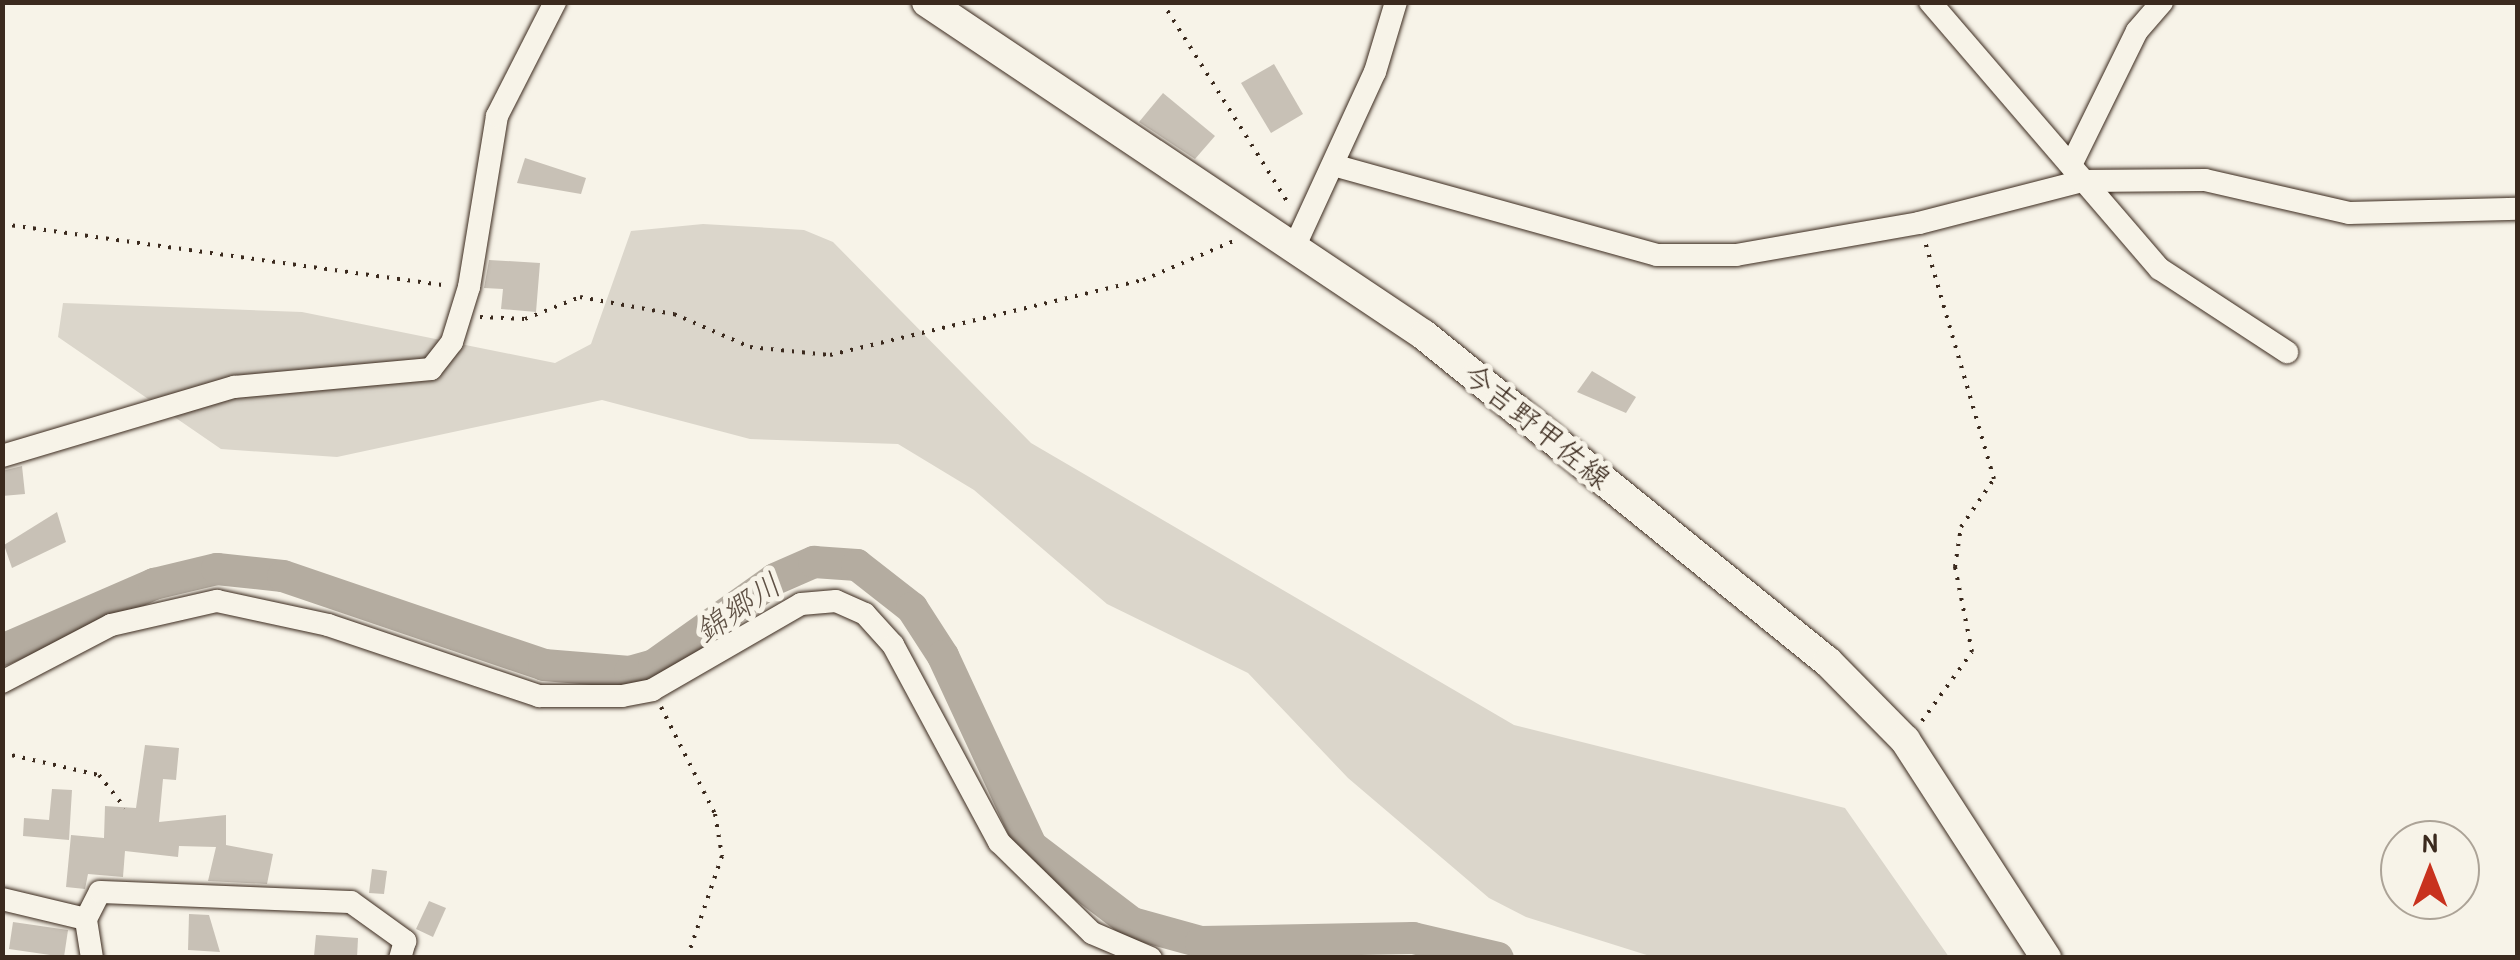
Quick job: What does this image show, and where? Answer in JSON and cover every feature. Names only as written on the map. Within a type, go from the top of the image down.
[{"type":"main road","name":"今吉野甲佐線","points":[[926,2],[1256,226],[1298,238],[1473,373],[1828,662],[1905,740],[2046,958]]},
{"type":"street","points":[[2,456],[234,387],[409,378],[431,369],[460,316],[469,287],[497,116],[555,2]]},
{"type":"street","points":[[1298,238],[1333,165],[1396,2]]},
{"type":"street","points":[[1930,2],[2160,269],[2287,352]]},
{"type":"street","points":[[2077,173],[2137,30],[2162,2]]},
{"type":"street","points":[[1333,165],[1656,256],[1736,256],[1919,224],[2077,173],[2205,180],[2350,213],[2518,210]]},
{"type":"street","points":[[2,682],[111,625],[218,601],[328,625],[539,696],[652,690],[801,604],[836,601],[866,614],[928,697],[999,842],[1092,933],[1151,958]]},
{"type":"street","points":[[92,958],[86,919],[100,892],[351,902],[405,941],[400,958]]},
{"type":"street","points":[[2,899],[86,919]]},
{"type":"path","points":[[1162,2],[1298,238]]},
{"type":"path","points":[[2,224],[469,287]]},
{"type":"path","points":[[1905,740],[1972,652],[1954,567],[1961,527],[1994,479],[1919,224]]},
{"type":"path","points":[[460,316],[506,322],[580,297],[674,314],[750,347],[830,355],[1143,280],[1221,251],[1256,226]]},
{"type":"path","points":[[652,690],[715,814],[722,856],[687,958]]},
{"type":"path","points":[[2,753],[99,775],[125,808]]},
{"type":"shaded area","points":[[703,224],[804,230],[833,242],[1031,443],[1514,725],[1845,808],[1949,957],[1653,957],[1526,917],[1489,898],[1348,778],[1248,673],[1107,604],[974,490],[898,444],[750,439],[602,400],[337,457],[221,449],[58,337],[63,303],[302,312],[555,363],[591,344],[631,231]]},
{"type":"building","points":[[1274,64],[1303,114],[1271,133],[1241,83]]},
{"type":"building","points":[[1163,93],[1215,136],[1195,159],[1139,122]]},
{"type":"building","points":[[525,158],[586,178],[581,194],[517,183]]},
{"type":"building","points":[[489,260],[540,263],[536,312],[501,309],[503,289],[484,288]]},
{"type":"building","points":[[1592,371],[1636,397],[1626,413],[1577,392]]},
{"type":"building","points":[[22,466],[25,494],[2,496],[2,471]]},
{"type":"building","points":[[57,512],[66,542],[12,568],[4,545]]},
{"type":"building","points":[[145,745],[179,748],[176,780],[163,779],[159,822],[226,815],[226,845],[273,854],[267,884],[208,881],[216,847],[179,846],[178,857],[125,851],[123,877],[88,874],[85,889],[66,887],[71,835],[104,838],[105,806],[136,808]]},
{"type":"building","points":[[52,789],[72,790],[69,840],[23,836],[24,818],[49,820]]},
{"type":"building","points":[[372,869],[387,871],[384,894],[369,893]]},
{"type":"building","points":[[429,901],[446,908],[433,937],[416,929]]},
{"type":"building","points":[[189,914],[209,915],[220,952],[188,950]]},
{"type":"building","points":[[13,922],[68,930],[64,957],[9,949]]},
{"type":"building","points":[[316,935],[358,938],[357,958],[314,956]]},
{"type":"waterway","name":"錦郷川","points":[[2,650],[154,584],[217,569],[283,576],[544,665],[630,672],[654,665],[775,579],[814,562],[857,565],[912,608],[943,656],[1031,846],[1132,923],[1201,942],[1413,938],[1498,958]]}]
